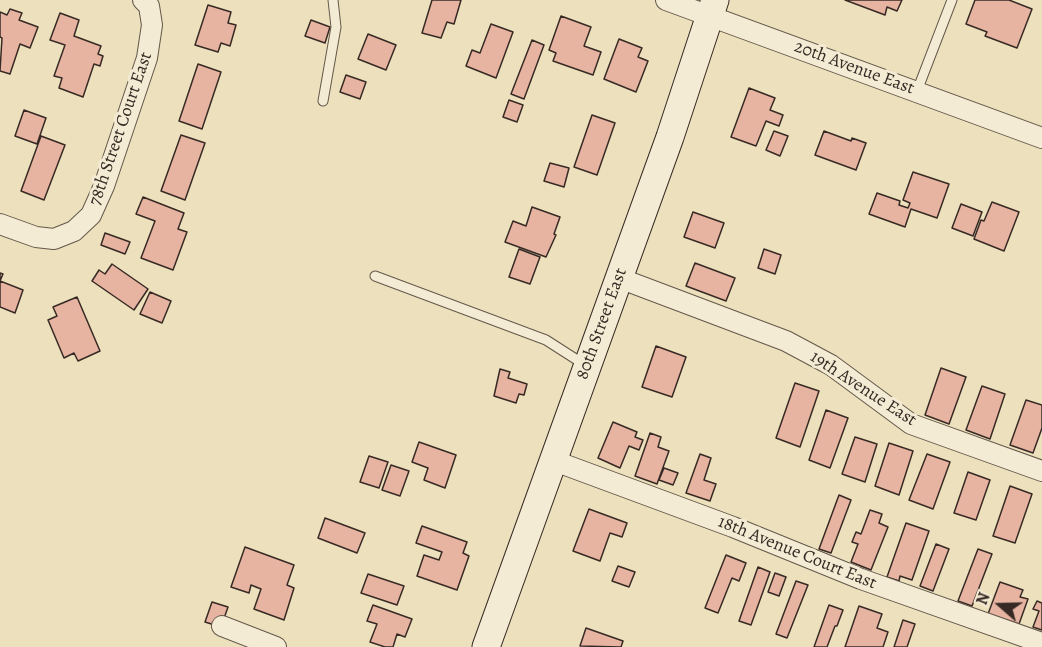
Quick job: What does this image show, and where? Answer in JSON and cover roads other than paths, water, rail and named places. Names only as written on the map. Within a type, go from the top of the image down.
[{"type":"street","name":"78th Street Court East","points":[[0,224],[36,237],[54,239],[74,231],[96,206],[147,58],[152,25],[148,6],[143,0]]},
{"type":"street","name":"20th Avenue East","points":[[666,0],[712,8],[917,91],[1042,138]]},
{"type":"street","name":"80th Street East","points":[[486,647],[670,137],[712,8]]},
{"type":"street","name":"19th Avenue East","points":[[619,278],[786,341],[831,365],[911,424],[1042,471]]},
{"type":"street","name":"18th Avenue Court East","points":[[552,460],[734,527],[861,579],[1042,643]]},
{"type":"street","points":[[222,626],[276,647]]},
{"type":"lane","points":[[323,101],[336,27],[333,0]]},
{"type":"lane","points":[[917,91],[952,0]]},
{"type":"lane","points":[[375,276],[546,340],[586,367]]}]
